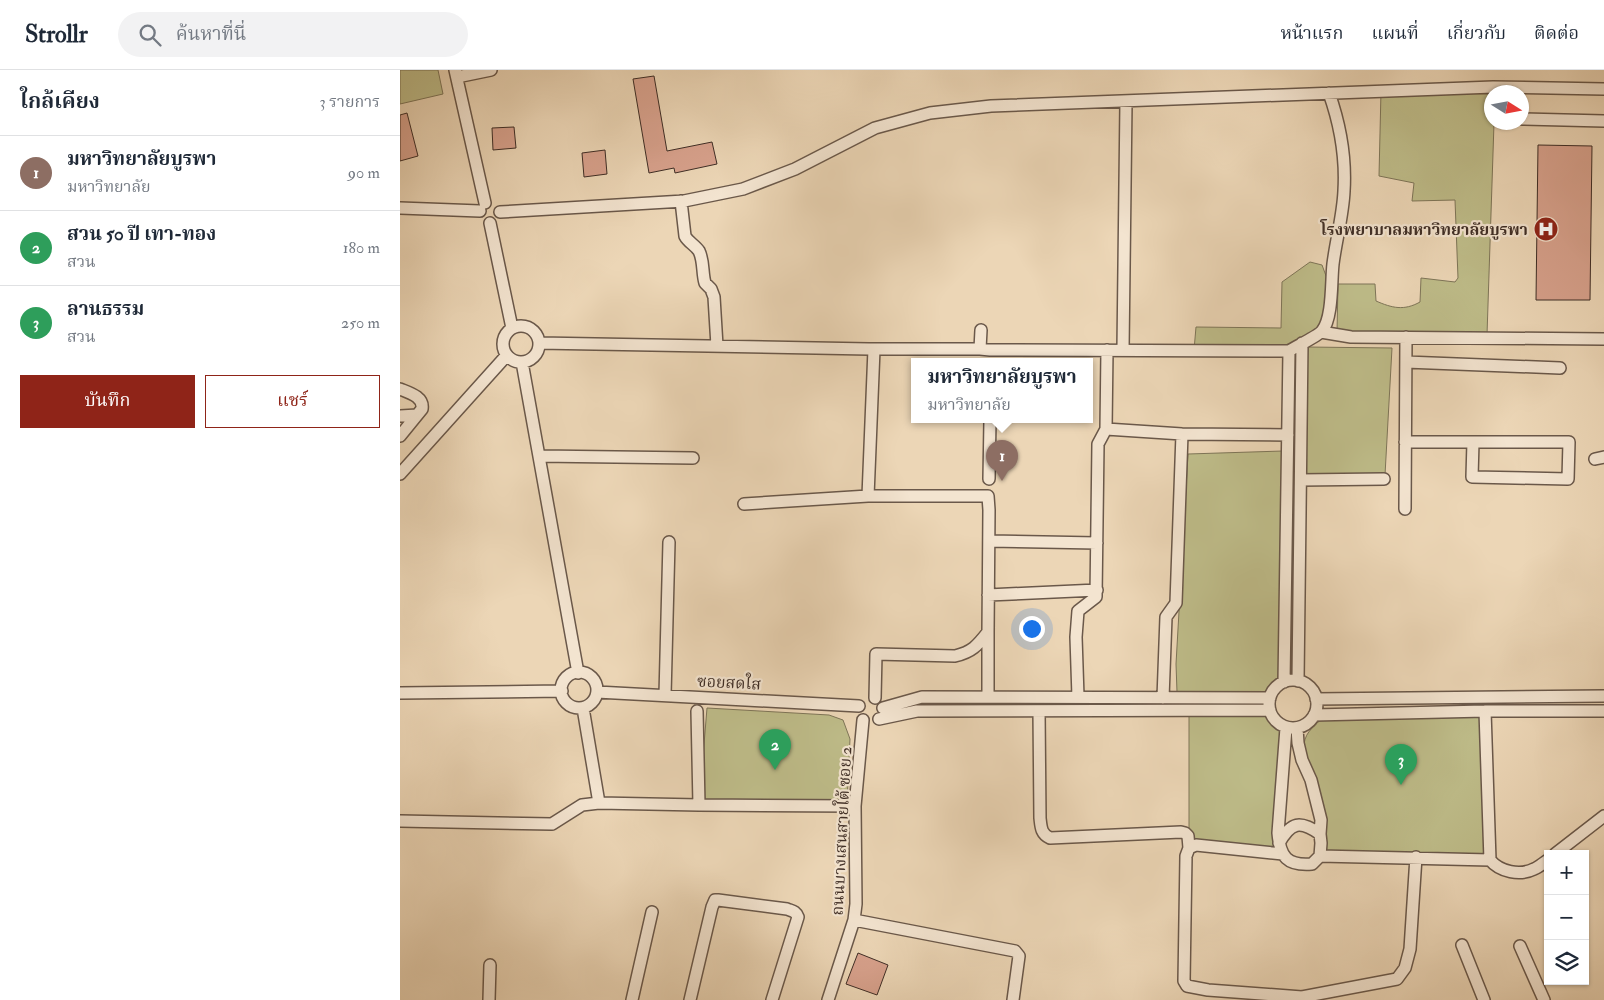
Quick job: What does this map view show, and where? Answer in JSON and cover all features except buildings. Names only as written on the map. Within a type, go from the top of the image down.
[{"type":"street","points":[[400,208],[483,207],[493,202],[498,206],[500,212],[497,220],[490,222],[483,220],[480,215],[483,207],[456,74],[491,70]]},
{"type":"street","points":[[500,212],[681,201],[743,189],[795,168],[875,128],[930,113],[991,106],[1494,87],[1604,90]]},
{"type":"street","points":[[1322,332],[1327,319],[1332,292],[1333,265],[1344,191],[1341,137],[1329,93]]},
{"type":"street","points":[[1123,350],[1126,102]]},
{"type":"street","points":[[1529,119],[1604,121]]},
{"type":"street","points":[[681,201],[685,236],[698,250],[702,260],[705,283],[711,289],[714,297],[717,346]]},
{"type":"street","points":[[490,222],[512,328]]},
{"type":"street","points":[[522,325],[534,331],[539,343],[536,353],[532,358],[522,362],[515,361],[507,355],[503,346],[503,340],[507,332],[512,328],[522,325]]},
{"type":"street","points":[[981,330],[987,354]]},
{"type":"street","points":[[539,343],[874,349],[987,354],[1107,350],[1289,351],[1322,332],[1351,337],[1604,339]]},
{"type":"street","points":[[1405,509],[1406,337]]},
{"type":"street","points":[[1298,681],[1302,343]]},
{"type":"street","points":[[868,496],[874,349]]},
{"type":"street","points":[[1078,697],[1076,637],[1078,611],[1096,597],[1098,444],[1106,429],[1107,350]]},
{"type":"street","points":[[1284,682],[1289,351]]},
{"type":"street","points":[[400,474],[507,355]]},
{"type":"street","points":[[522,362],[578,672]]},
{"type":"street","points":[[1406,362],[1560,368]]},
{"type":"street","points":[[400,389],[413,394],[423,404],[422,409],[400,436]]},
{"type":"street","points":[[400,416],[417,415]]},
{"type":"street","points":[[990,423],[990,479]]},
{"type":"street","points":[[1106,429],[1182,434],[1288,435]]},
{"type":"street","points":[[1163,698],[1166,617],[1176,603],[1182,434]]},
{"type":"street","points":[[1405,442],[1473,442],[1569,442],[1568,479],[1472,478],[1473,442]]},
{"type":"street","points":[[539,456],[693,458]]},
{"type":"street","points":[[1301,480],[1384,479]]},
{"type":"street","points":[[744,504],[868,496],[988,496],[988,696]]},
{"type":"street","points":[[989,541],[1097,543]]},
{"type":"street","points":[[665,695],[669,542]]},
{"type":"street","points":[[988,594],[1096,590]]},
{"type":"street","points":[[879,719],[882,716],[883,708],[875,698],[876,654],[955,656],[967,653],[976,647],[988,632]]},
{"type":"street","points":[[578,672],[594,680],[597,692],[591,704],[583,708],[571,706],[566,702],[562,691],[563,683],[567,678],[578,672]]},
{"type":"street","points":[[1298,681],[1310,688],[1316,699],[1314,715],[1310,721],[1292,728],[1275,721],[1270,710],[1270,698],[1277,686],[1284,682],[1298,681]]},
{"type":"street","points":[[400,693],[562,691]]},
{"type":"street","name":"ซอยสดใส","points":[[597,692],[859,706],[863,700],[871,697],[875,698]]},
{"type":"street","points":[[1316,699],[1604,696]]},
{"type":"street","points":[[883,708],[922,697],[1270,698]]},
{"type":"street","points":[[859,706],[859,714],[864,720],[872,722],[917,711],[1270,710]]},
{"type":"street","points":[[583,708],[599,803]]},
{"type":"street","points":[[697,711],[699,805]]},
{"type":"street","points":[[1040,711],[1040,818],[1042,830],[1046,836],[1050,838],[1181,832],[1188,836],[1190,848],[1186,856],[1184,981],[1187,986],[1208,990],[1302,997],[1397,979],[1405,968],[1410,949],[1416,857]]},
{"type":"street","points":[[1314,715],[1485,711],[1604,711]]},
{"type":"street","points":[[1485,711],[1490,860]]},
{"type":"street","name":"ถนนบางเสนสายใต้ ซอย 2","points":[[828,1000],[854,920],[856,904],[856,806],[864,720]]},
{"type":"street","points":[[1292,728],[1302,760],[1311,780],[1321,820],[1320,834],[1322,843],[1320,856],[1312,864],[1298,865],[1289,860],[1281,849],[1278,832],[1281,809],[1280,793],[1292,728]]},
{"type":"street","points":[[400,820],[552,824],[582,805],[599,803],[856,806]]},
{"type":"street","points":[[1561,850],[1604,816]]},
{"type":"street","points":[[1281,849],[1285,832],[1299,824],[1308,826],[1320,834]]},
{"type":"street","points":[[1190,848],[1196,845],[1281,849]]},
{"type":"street","points":[[1320,856],[1490,860],[1502,869],[1524,873],[1544,863]]},
{"type":"street","points":[[690,1000],[712,907],[716,900],[718,900],[797,913],[798,917],[772,1000]]},
{"type":"street","points":[[632,1000],[652,912]]},
{"type":"street","points":[[854,920],[1015,951],[1019,956],[1013,1000]]},
{"type":"street","points":[[1462,945],[1484,1000]]},
{"type":"street","points":[[1520,946],[1544,1000]]},
{"type":"street","points":[[489,1000],[490,964]]},
{"type":"shaded area","points":[[400,70],[438,70],[443,94],[400,104]]},
{"type":"shaded area","points":[[1381,91],[1484,94],[1484,130],[1494,130],[1487,335],[1337,332],[1338,284],[1375,284],[1376,301],[1393,307],[1409,307],[1420,302],[1421,278],[1455,282],[1458,278],[1455,200],[1412,201],[1414,183],[1379,176]]},
{"type":"shaded area","points":[[1310,262],[1322,265],[1332,292],[1316,335],[1292,349],[1194,350],[1196,327],[1281,328],[1282,282]]},
{"type":"shaded area","points":[[1307,347],[1392,348],[1385,475],[1304,477]]},
{"type":"shaded area","points":[[1283,451],[1284,682],[1264,698],[1177,692],[1176,664],[1188,454]]},
{"type":"shaded area","points":[[707,708],[829,715],[843,720],[850,739],[847,803],[699,805]]},
{"type":"shaded area","points":[[1189,711],[1264,711],[1282,729],[1278,853],[1189,844]]},
{"type":"shaded area","points":[[1324,716],[1485,716],[1490,860],[1325,854],[1304,744],[1309,732]]},
{"type":"place","name":"โรงพยาบาลมหาวิทยาลัยบูรพา","points":[[1546,229]]},
{"type":"place","name":"มหาวิทยาลัยบูรพา","points":[[1002,481]]},
{"type":"place","name":"สวน 50 ปี เทา-ทอง","points":[[775,770]]},
{"type":"place","name":"ลานธรรม","points":[[1401,785]]}]
